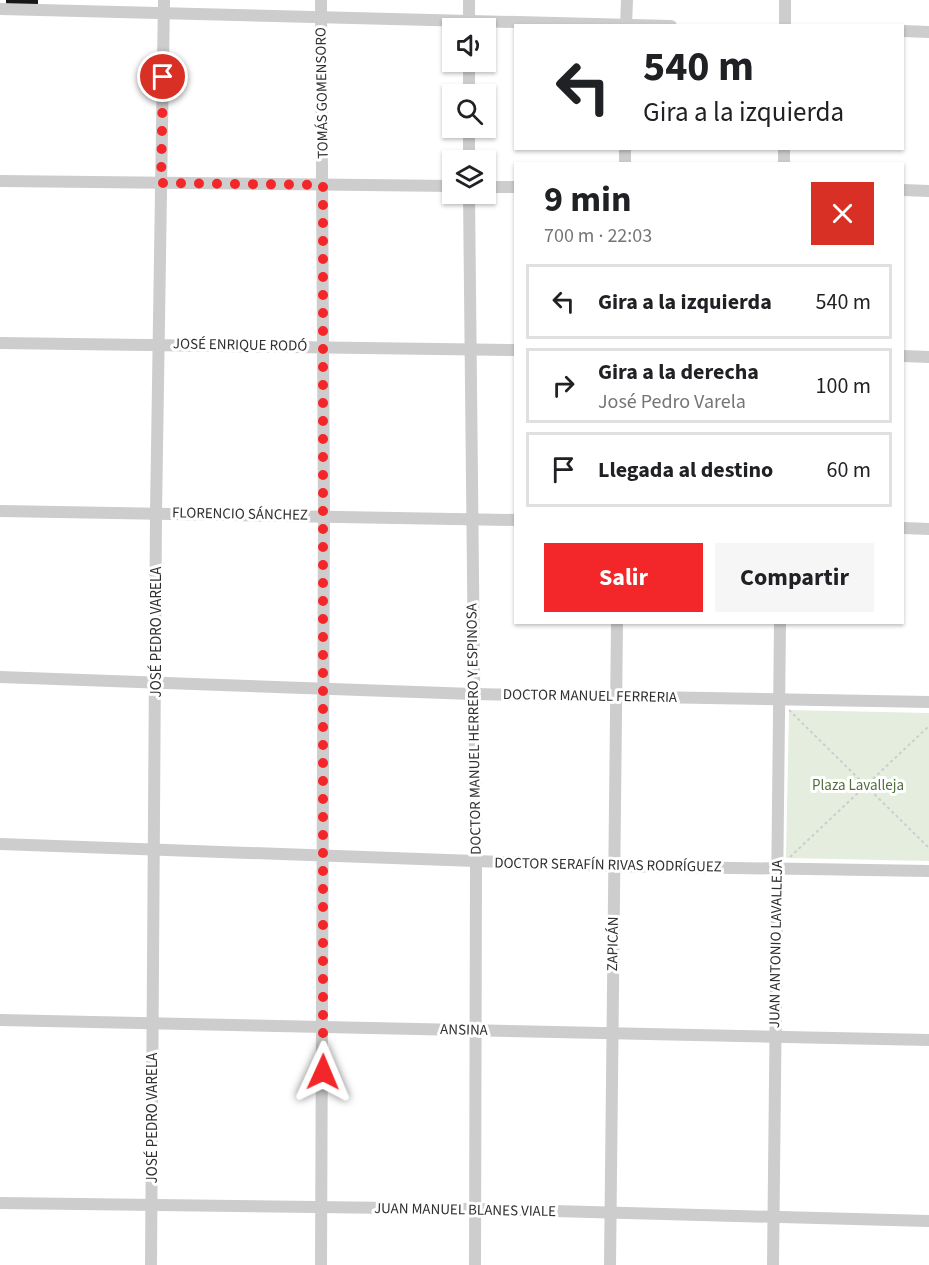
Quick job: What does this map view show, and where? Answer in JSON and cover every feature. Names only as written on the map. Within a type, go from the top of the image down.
[{"type":"street","name":"TOMÁS GOMENSORO","points":[[321,0],[324,515],[324,1027],[321,1265]]},
{"type":"street","points":[[469,0],[469,18]]},
{"type":"street","points":[[626,24],[627,0]]},
{"type":"street","points":[[785,0],[785,24]]},
{"type":"street","points":[[0,9],[164,6],[442,23]]},
{"type":"street","name":"JOSÉ PEDRO VARELA","points":[[151,1265],[156,513],[164,6]]},
{"type":"street","points":[[496,24],[514,24]]},
{"type":"street","points":[[904,31],[929,32]]},
{"type":"street","points":[[0,181],[442,186]]},
{"type":"street","points":[[496,187],[514,187]]},
{"type":"street","points":[[904,190],[929,191]]},
{"type":"street","name":"DOCTOR MANUEL HERRERO Y ESPINOSA","points":[[469,204],[476,862],[475,1265]]},
{"type":"street","name":"JOSÉ ENRIQUE RODÓ","points":[[0,343],[514,350]]},
{"type":"street","points":[[904,356],[929,357]]},
{"type":"street","name":"FLORENCIO SÁNCHEZ","points":[[0,511],[514,520]]},
{"type":"street","points":[[904,528],[929,529]]},
{"type":"street","name":"ZAPICÁN","points":[[610,1265],[617,624]]},
{"type":"street","name":"JUAN ANTONIO LAVALLEJA","points":[[773,1265],[780,624]]},
{"type":"street","name":"DOCTOR MANUEL FERRERIA","points":[[0,677],[473,694],[929,702]]},
{"type":"street","name":"DOCTOR SERAFÍN RIVAS RODRÍGUEZ","points":[[0,844],[323,854],[614,867],[929,872]]},
{"type":"street","name":"ANSINA","points":[[0,1020],[929,1040]]},
{"type":"street","name":"JUAN MANUEL BLANES VIALE","points":[[0,1203],[475,1209],[929,1221]]},
{"type":"path","points":[[779,700],[929,848]]},
{"type":"path","points":[[777,869],[929,726]]},
{"type":"green space","name":"Plaza Lavalleja","points":[[789,710],[929,713],[929,861],[786,858]]},
{"type":"building","points":[[6,0],[38,0],[38,4],[6,4]]},
{"type":"route","points":[[163,77],[161,183],[323,185],[323,1072]]}]
